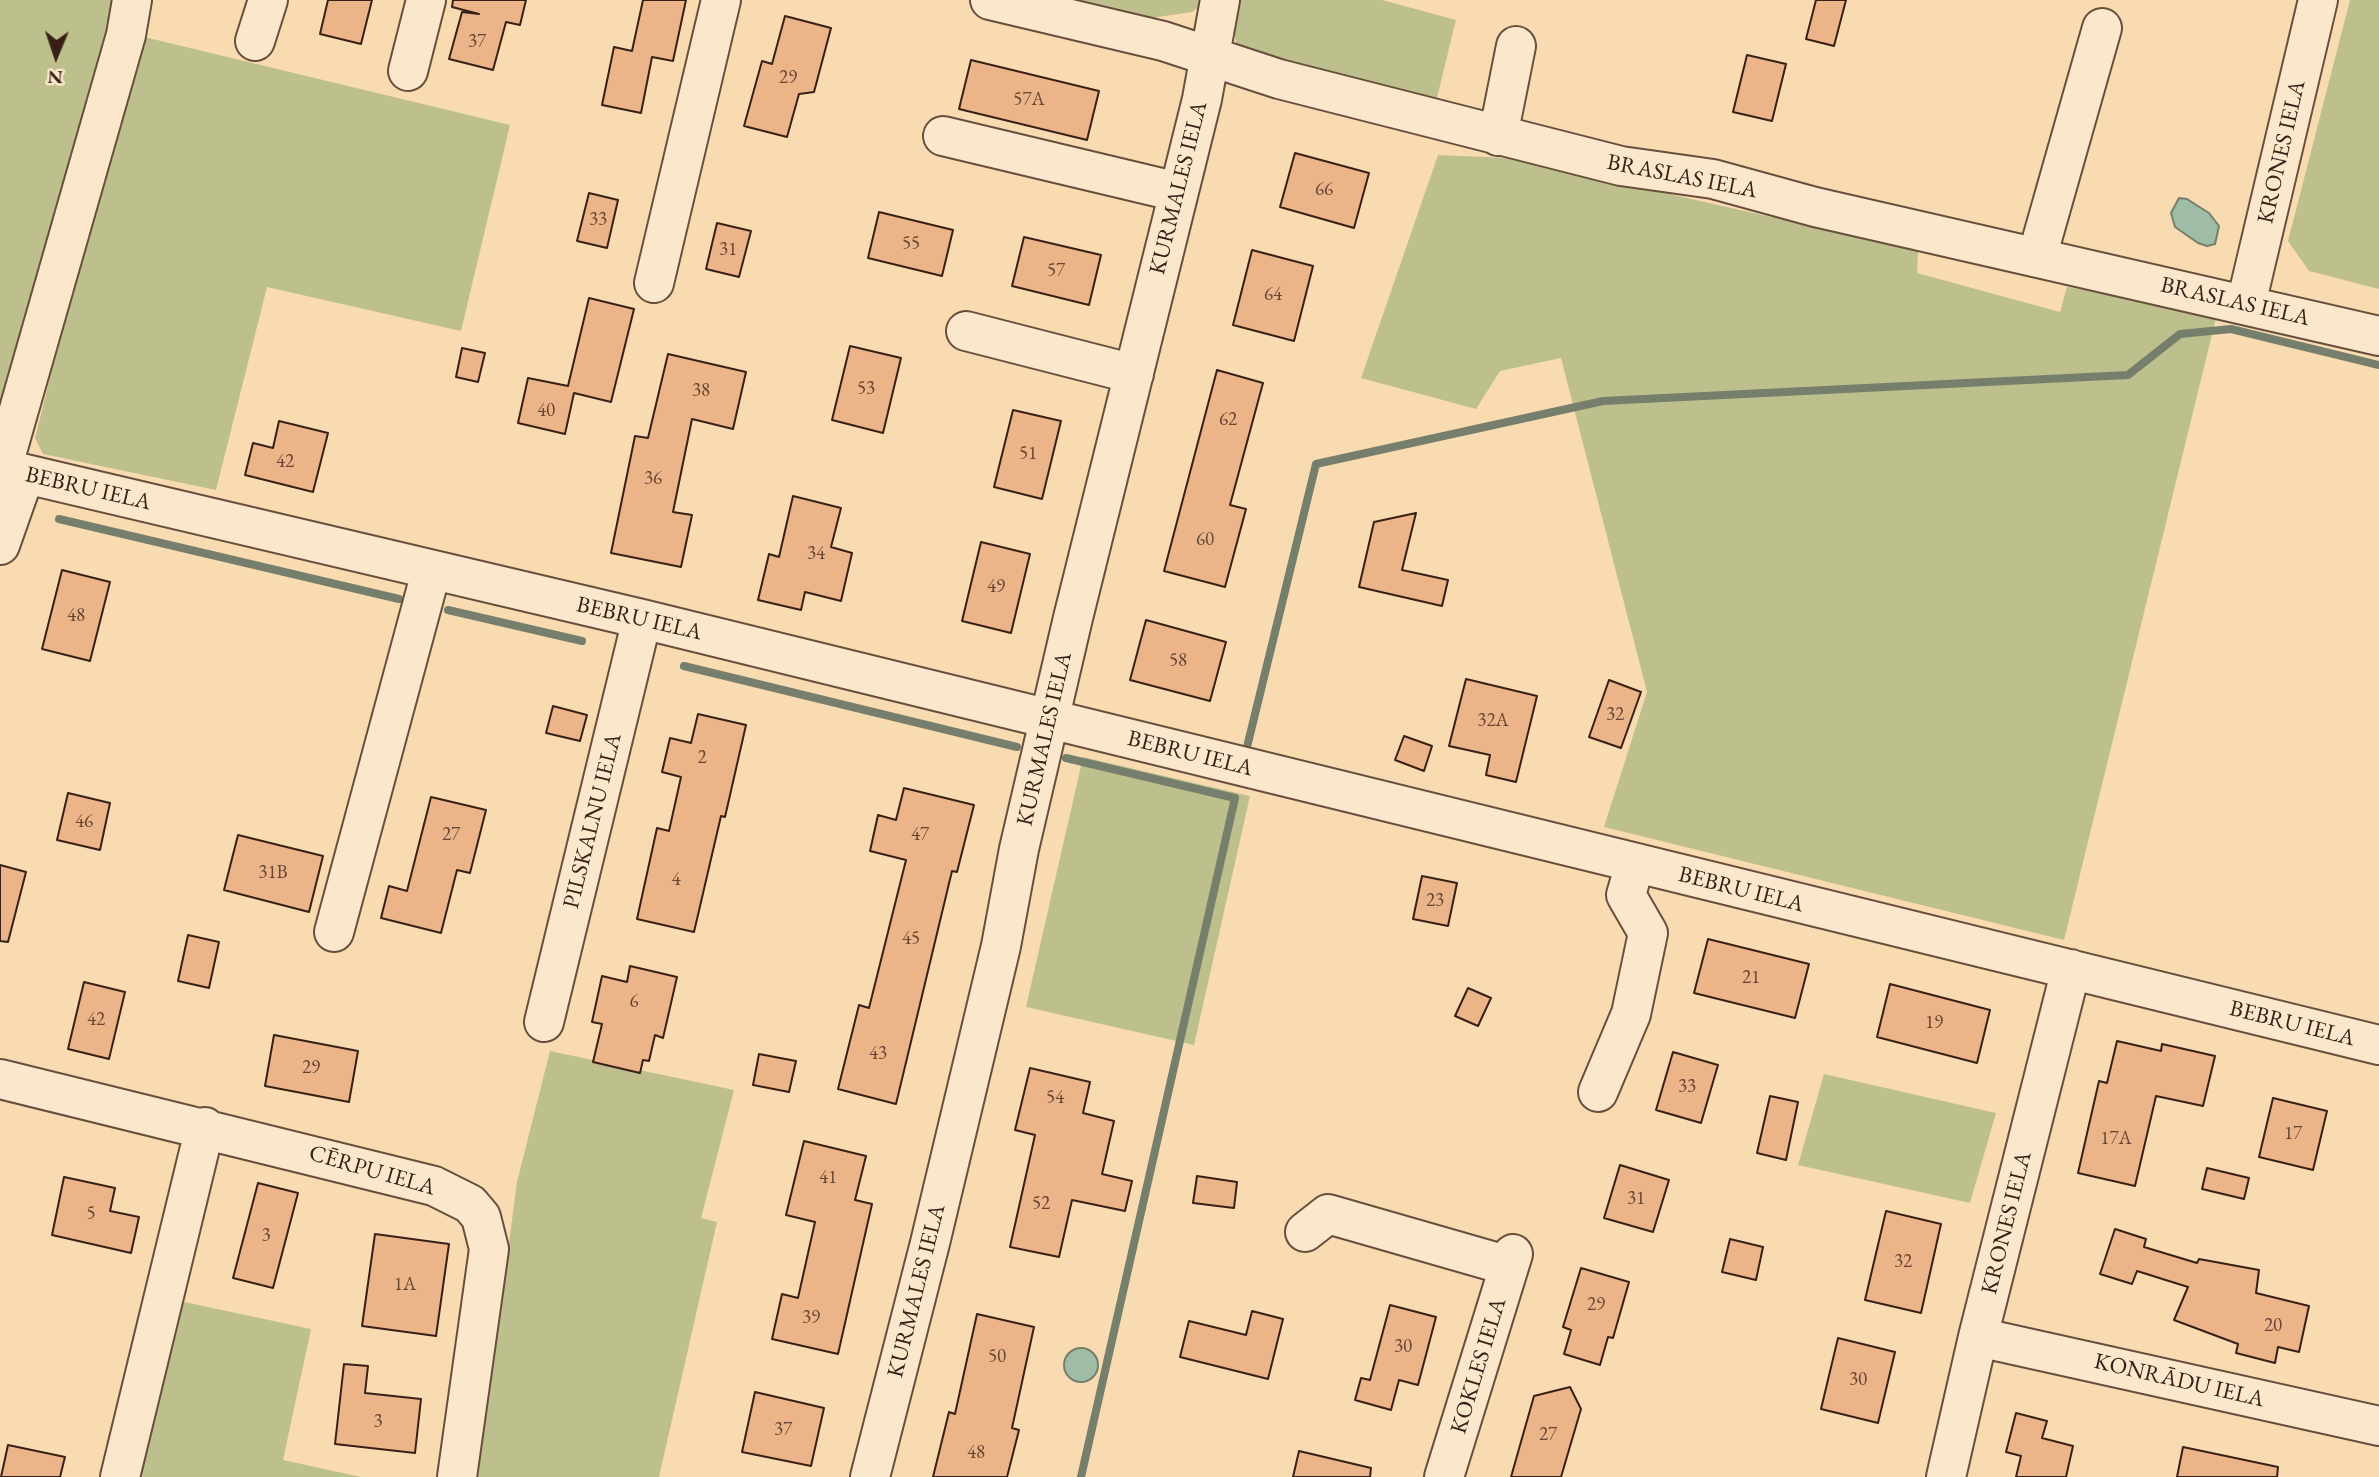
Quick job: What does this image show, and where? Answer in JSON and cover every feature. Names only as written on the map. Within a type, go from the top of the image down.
[{"type":"street","points":[[0,545],[9,470],[126,36],[132,0]]},
{"type":"street","points":[[255,41],[268,0]]},
{"type":"street","points":[[408,71],[426,0]]},
{"type":"street","points":[[654,283],[721,0]]},
{"type":"street","name":"BRASLAS IELA","points":[[990,0],[1163,41],[1279,79],[1621,166],[1713,179],[1815,207],[2379,336]]},
{"type":"street","name":"KURMALES IELA","points":[[870,1477],[1001,946],[1019,849],[1202,99],[1220,0]]},
{"type":"street","name":"KRONES IELA","points":[[2246,304],[2318,0]]},
{"type":"street","points":[[2037,257],[2102,28]]},
{"type":"street","points":[[1498,136],[1516,46]]},
{"type":"street","points":[[943,136],[1178,192]]},
{"type":"street","points":[[966,331],[1134,374]]},
{"type":"street","name":"BEBRU IELA","points":[[9,470],[642,620],[2379,1045]]},
{"type":"street","points":[[334,932],[431,572]]},
{"type":"street","name":"PILSKALNU IELA","points":[[544,1022],[642,620]]},
{"type":"street","points":[[1598,1092],[1631,1014],[1648,933],[1626,895],[1635,864]]},
{"type":"street","name":"KRONES IELA","points":[[1946,1477],[1978,1336],[2071,969]]},
{"type":"street","name":"CĒRPU IELA","points":[[0,1079],[434,1185],[470,1204],[481,1217],[489,1249],[457,1477]]},
{"type":"street","points":[[120,1477],[205,1127]]},
{"type":"street","name":"KOKLES IELA","points":[[1305,1232],[1328,1214],[1511,1260],[1444,1477]]},
{"type":"street","name":"KONRĀDU IELA","points":[[1978,1336],[2379,1426]]},
{"type":"green space","points":[[0,0],[113,0],[91,108],[0,421]]},
{"type":"green space","points":[[1066,0],[1209,0],[1192,12],[1144,19]]},
{"type":"green space","points":[[1241,0],[1382,0],[1456,20],[1434,110],[1244,51],[1236,43],[1234,30]]},
{"type":"green space","points":[[2350,0],[2379,0],[2379,289],[2309,271],[2288,241]]},
{"type":"green space","points":[[136,35],[510,125],[461,331],[267,287],[216,490],[43,454],[35,438]]},
{"type":"green space","points":[[1438,155],[1509,158],[1918,250],[1917,273],[2060,312],[2067,287],[2217,314],[2064,940],[1604,827],[1647,692],[1561,358],[1500,371],[1476,409],[1361,378]]},
{"type":"green space","points":[[1083,757],[1250,796],[1194,1045],[1026,1007]]},
{"type":"green space","points":[[550,1051],[734,1090],[701,1218],[717,1222],[659,1477],[478,1477],[517,1182]]},
{"type":"green space","points":[[1824,1074],[1996,1113],[1970,1203],[1798,1165]]},
{"type":"green space","points":[[175,1300],[311,1329],[283,1460],[361,1477],[134,1477]]},
{"type":"shaded area","points":[[2179,198],[2187,199],[2209,213],[2219,226],[2215,244],[2207,246],[2198,243],[2175,227],[2171,213]]},
{"type":"shaded area","points":[[1081,1348],[1093,1353],[1098,1365],[1093,1377],[1081,1382],[1069,1377],[1064,1365],[1069,1353]]},
{"type":"building","points":[[328,0],[372,0],[361,44],[320,34]]},
{"type":"building","points":[[453,0],[526,0],[520,25],[506,22],[493,70],[449,59],[462,12],[479,14],[452,7]]},
{"type":"building","points":[[643,0],[686,0],[673,61],[652,57],[641,113],[602,105],[614,47],[632,51]]},
{"type":"building","points":[[1816,0],[1846,0],[1834,46],[1806,39]]},
{"type":"building","points":[[785,16],[831,28],[814,92],[799,94],[787,137],[744,126],[762,61],[772,64]]},
{"type":"building","points":[[1747,55],[1786,64],[1772,121],[1733,112]]},
{"type":"building","points":[[971,60],[1099,91],[1087,140],[959,109]]},
{"type":"building","points":[[1295,153],[1369,173],[1354,228],[1280,207]]},
{"type":"building","points":[[589,193],[618,200],[607,248],[577,241]]},
{"type":"building","points":[[879,212],[953,230],[942,276],[868,258]]},
{"type":"building","points":[[717,223],[751,231],[739,277],[706,269]]},
{"type":"building","points":[[1024,237],[1101,255],[1089,305],[1012,286]]},
{"type":"building","points":[[1252,250],[1313,266],[1294,341],[1233,325]]},
{"type":"building","points":[[589,298],[634,309],[611,402],[574,393],[565,434],[518,423],[528,378],[568,386]]},
{"type":"building","points":[[850,346],[901,358],[883,433],[832,420]]},
{"type":"building","points":[[462,348],[485,353],[478,382],[456,377]]},
{"type":"building","points":[[668,354],[746,372],[733,429],[692,419],[673,512],[692,515],[681,567],[611,553],[635,436],[648,438]]},
{"type":"building","points":[[1217,370],[1263,383],[1230,505],[1246,509],[1225,587],[1164,571]]},
{"type":"building","points":[[1013,410],[1061,421],[1042,499],[994,487]]},
{"type":"building","points":[[279,421],[328,433],[313,492],[245,475],[253,443],[273,448]]},
{"type":"building","points":[[793,496],[841,508],[831,547],[852,553],[841,601],[805,592],[801,610],[758,600],[769,554],[779,557]]},
{"type":"building","points":[[1416,513],[1402,570],[1448,580],[1442,606],[1359,587],[1374,522]]},
{"type":"building","points":[[981,542],[1030,554],[1011,633],[962,621]]},
{"type":"building","points":[[62,570],[110,582],[90,661],[42,649]]},
{"type":"building","points":[[1146,620],[1226,642],[1210,701],[1130,680]]},
{"type":"building","points":[[1466,679],[1537,696],[1516,782],[1486,775],[1490,755],[1449,746]]},
{"type":"building","points":[[1609,680],[1641,692],[1621,748],[1589,737]]},
{"type":"building","points":[[553,706],[587,715],[580,741],[546,733]]},
{"type":"building","points":[[698,714],[746,725],[694,932],[637,919],[657,828],[669,831],[681,777],[662,772],[670,738],[691,743]]},
{"type":"building","points":[[1404,736],[1432,746],[1424,771],[1395,760]]},
{"type":"building","points":[[904,788],[974,805],[957,872],[952,871],[896,1104],[838,1089],[859,1005],[869,1008],[906,860],[870,851],[878,815],[896,820]]},
{"type":"building","points":[[68,793],[110,803],[100,850],[57,840]]},
{"type":"building","points":[[431,797],[486,810],[470,873],[457,870],[441,933],[381,918],[389,886],[407,891]]},
{"type":"building","points":[[238,835],[323,856],[309,912],[224,890]]},
{"type":"building","points":[[0,865],[26,872],[8,942],[0,941]]},
{"type":"building","points":[[1422,876],[1457,883],[1448,926],[1413,919]]},
{"type":"building","points":[[188,935],[219,942],[209,988],[178,981]]},
{"type":"building","points":[[1708,939],[1809,964],[1795,1018],[1694,993]]},
{"type":"building","points":[[630,966],[677,977],[663,1038],[655,1035],[649,1061],[643,1060],[640,1073],[593,1062],[602,1024],[592,1022],[602,976],[627,982]]},
{"type":"building","points":[[84,982],[125,992],[109,1059],[68,1049]]},
{"type":"building","points":[[1890,984],[1990,1010],[1977,1063],[1877,1037]]},
{"type":"building","points":[[1468,988],[1491,998],[1478,1026],[1455,1016]]},
{"type":"building","points":[[274,1035],[358,1051],[349,1102],[265,1086]]},
{"type":"building","points":[[2117,1041],[2161,1051],[2162,1044],[2215,1056],[2203,1106],[2156,1096],[2135,1186],[2078,1173],[2099,1081],[2107,1083]]},
{"type":"building","points":[[1673,1052],[1718,1065],[1701,1123],[1656,1110]]},
{"type":"building","points":[[759,1054],[796,1061],[789,1092],[753,1085]]},
{"type":"building","points":[[1030,1068],[1090,1082],[1083,1113],[1114,1121],[1102,1174],[1132,1181],[1125,1211],[1072,1200],[1059,1257],[1010,1247],[1035,1135],[1015,1130]]},
{"type":"building","points":[[1770,1096],[1798,1102],[1786,1160],[1757,1153]]},
{"type":"building","points":[[2273,1098],[2327,1111],[2313,1170],[2259,1157]]},
{"type":"building","points":[[804,1141],[866,1156],[855,1200],[872,1204],[838,1354],[772,1339],[782,1294],[798,1298],[815,1222],[786,1215]]},
{"type":"building","points":[[1620,1165],[1669,1180],[1653,1232],[1604,1218]]},
{"type":"building","points":[[2207,1168],[2249,1178],[2244,1199],[2202,1189]]},
{"type":"building","points":[[1197,1176],[1237,1182],[1234,1208],[1193,1203]]},
{"type":"building","points":[[64,1177],[115,1188],[110,1211],[139,1217],[131,1253],[52,1235]]},
{"type":"building","points":[[258,1183],[298,1193],[273,1288],[233,1278]]},
{"type":"building","points":[[1886,1211],[1941,1224],[1921,1313],[1865,1300]]},
{"type":"building","points":[[2115,1229],[2146,1239],[2144,1247],[2197,1263],[2199,1259],[2259,1270],[2256,1293],[2309,1306],[2299,1352],[2278,1347],[2275,1363],[2236,1353],[2238,1344],[2174,1320],[2188,1287],[2137,1271],[2132,1284],[2100,1274]]},
{"type":"building","points":[[375,1234],[449,1244],[436,1336],[362,1326]]},
{"type":"building","points":[[1730,1239],[1763,1247],[1756,1280],[1722,1272]]},
{"type":"building","points":[[1581,1268],[1629,1282],[1613,1338],[1608,1337],[1600,1365],[1564,1354],[1571,1330],[1563,1327]]},
{"type":"building","points":[[1390,1305],[1436,1317],[1418,1385],[1399,1380],[1391,1410],[1355,1400],[1361,1378],[1370,1380]]},
{"type":"building","points":[[1252,1311],[1283,1319],[1268,1379],[1180,1357],[1189,1321],[1246,1335]]},
{"type":"building","points":[[977,1314],[1034,1327],[1012,1428],[1019,1430],[1007,1477],[933,1477],[949,1412],[955,1414]]},
{"type":"building","points":[[1838,1338],[1895,1352],[1878,1423],[1821,1409]]},
{"type":"building","points":[[344,1364],[368,1366],[365,1393],[421,1399],[415,1453],[335,1444]]},
{"type":"building","points":[[1570,1387],[1581,1409],[1561,1477],[1511,1477],[1534,1396]]},
{"type":"building","points":[[755,1392],[824,1408],[811,1466],[742,1452]]},
{"type":"building","points":[[2016,1413],[2047,1421],[2042,1438],[2073,1446],[2066,1477],[2016,1477],[2021,1456],[2006,1452]]},
{"type":"building","points":[[8,1445],[65,1457],[60,1477],[1,1477]]},
{"type":"building","points":[[2183,1447],[2278,1467],[2277,1477],[2177,1477]]},
{"type":"building","points":[[1299,1451],[1371,1468],[1370,1477],[1293,1477]]},
{"type":"waterway","points":[[1247,747],[1316,464],[1603,401],[2128,375],[2180,334],[2231,329],[2379,365]]},
{"type":"waterway","points":[[59,519],[399,599]]},
{"type":"waterway","points":[[448,610],[582,641]]},
{"type":"waterway","points":[[684,666],[1017,747]]},
{"type":"waterway","points":[[1066,758],[1235,798],[1081,1477]]}]
